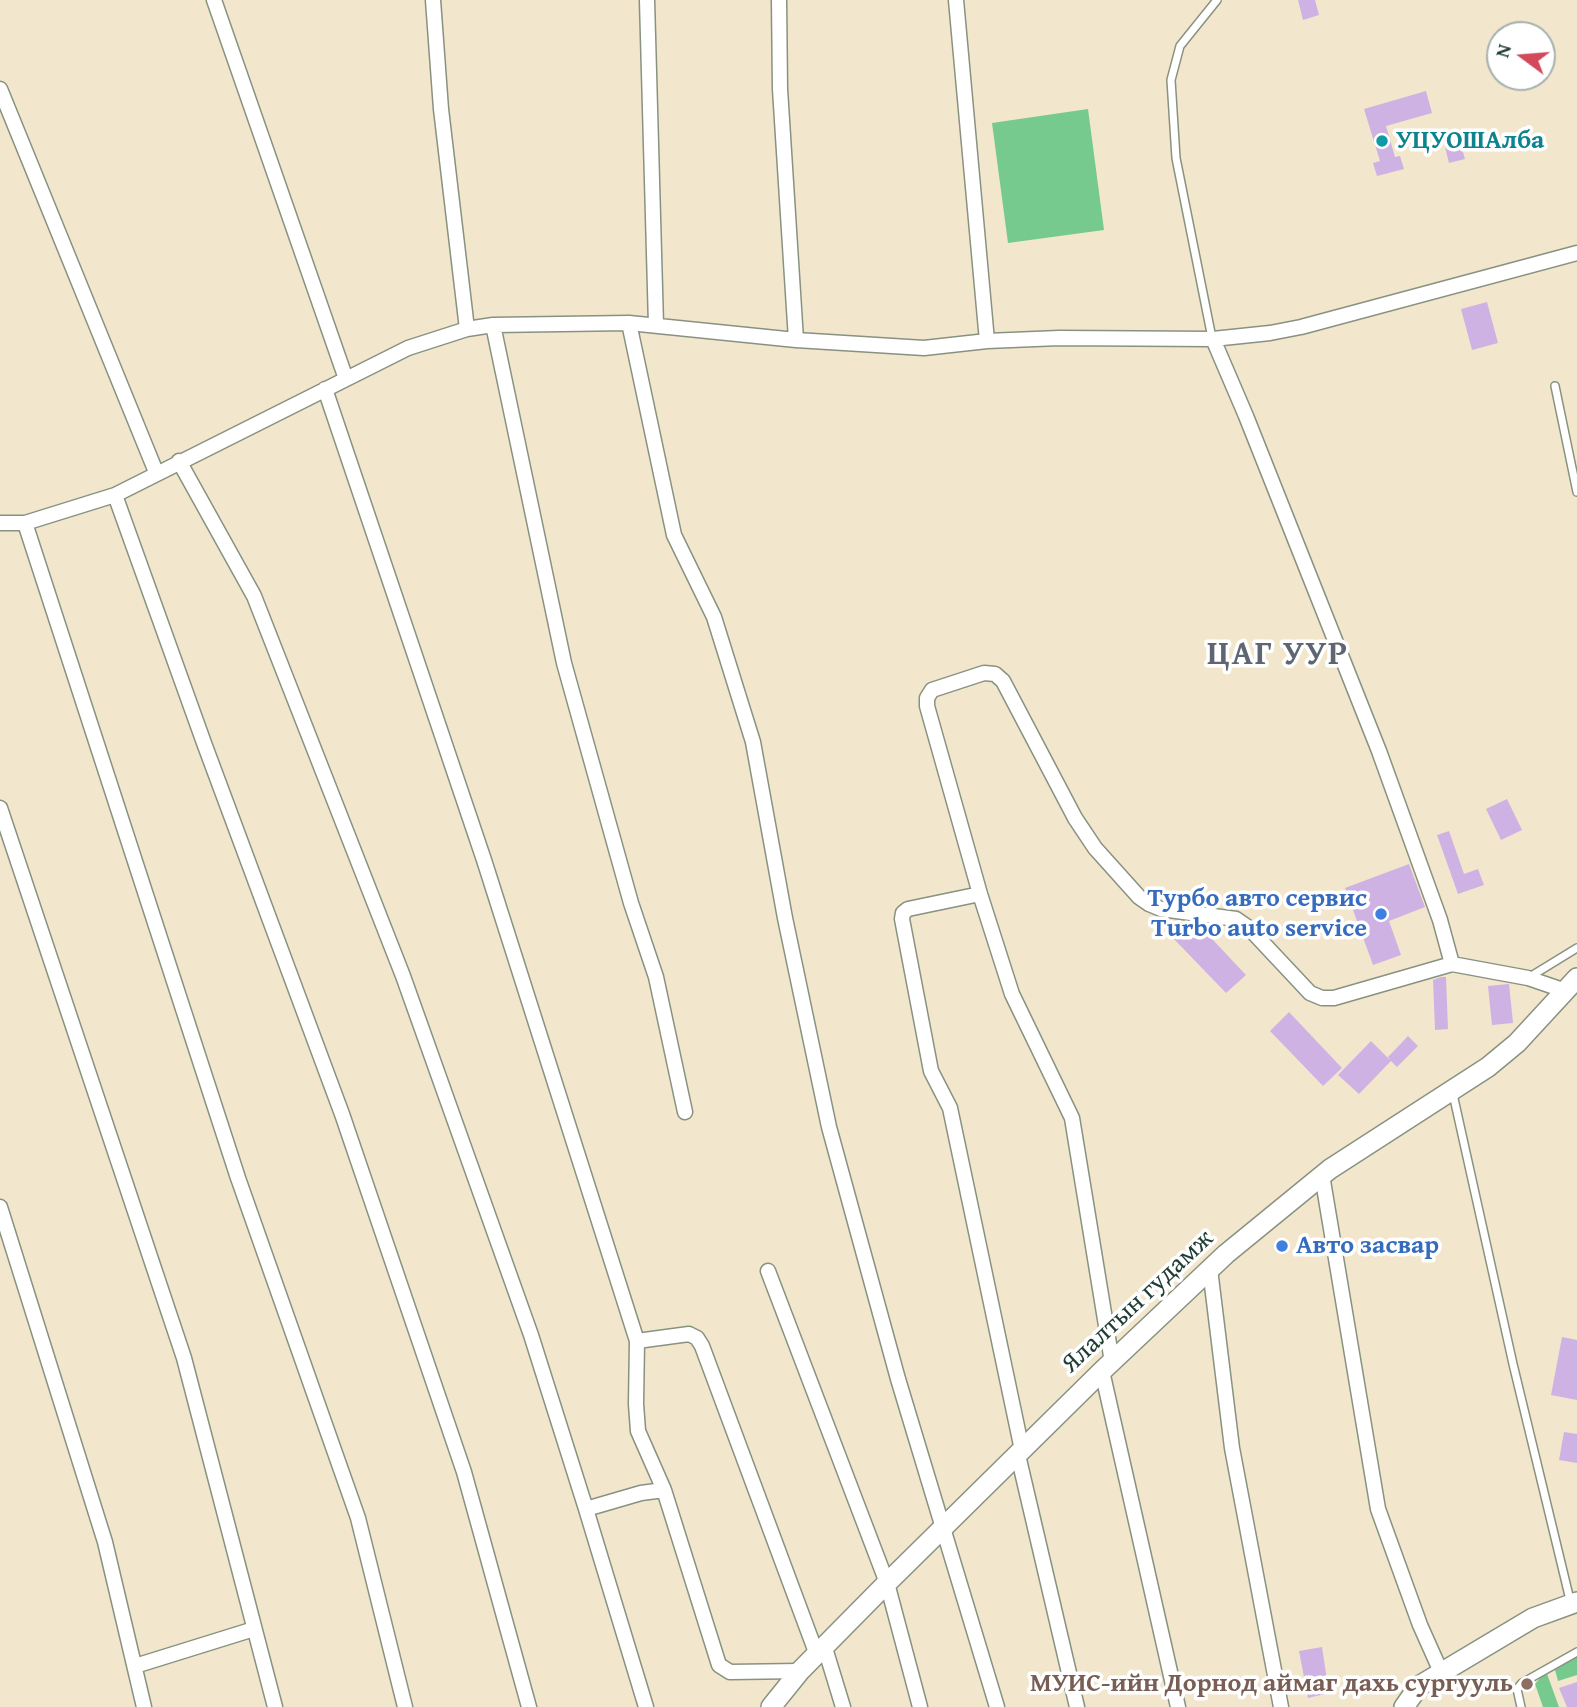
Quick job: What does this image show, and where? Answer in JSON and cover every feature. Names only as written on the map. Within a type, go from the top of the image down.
[{"type":"street","points":[[214,0],[346,379]]},
{"type":"street","points":[[433,0],[441,109],[467,328]]},
{"type":"street","points":[[648,0],[656,325]]},
{"type":"street","points":[[779,0],[780,89],[796,340]]},
{"type":"street","points":[[956,0],[988,341]]},
{"type":"street","points":[[0,89],[156,472]]},
{"type":"street","points":[[0,523],[25,523],[115,495],[156,472],[408,348],[467,328],[493,325],[629,323],[796,340],[924,348],[988,341],[1059,338],[1213,340],[1301,327],[1577,253]]},
{"type":"street","points":[[629,323],[674,535],[713,617],[753,742],[785,918],[829,1127],[898,1379],[997,1707]]},
{"type":"street","points":[[493,325],[564,663],[631,903],[656,977],[685,1112]]},
{"type":"street","points":[[1213,340],[1374,738],[1440,920],[1452,964]]},
{"type":"street","points":[[326,389],[484,860],[631,1316],[637,1341],[638,1431],[664,1490],[719,1665],[730,1672],[800,1671]]},
{"type":"street","points":[[179,461],[254,596],[393,951],[531,1335],[646,1707]]},
{"type":"street","points":[[115,495],[355,1152],[464,1472],[528,1707]]},
{"type":"street","points":[[25,523],[238,1178],[358,1518],[405,1707]]},
{"type":"street","points":[[1178,1707],[1107,1367],[1072,1118],[1012,994],[980,894],[927,698],[932,690],[984,673],[995,674],[1003,681],[1075,818],[1094,848],[1139,897],[1161,909],[1236,919],[1249,928],[1310,993],[1322,998],[1334,998],[1452,964],[1572,985]]},
{"type":"street","points":[[0,808],[184,1358],[275,1707]]},
{"type":"street","points":[[980,894],[908,909],[903,912],[902,919],[931,1071],[950,1108],[1020,1452],[1077,1707]]},
{"type":"street","name":"Ялалтын гудамж","points":[[771,1707],[800,1671],[887,1583],[1210,1269],[1322,1175],[1488,1067],[1517,1043],[1572,985]]},
{"type":"street","points":[[1322,1175],[1378,1509],[1420,1625],[1441,1672]]},
{"type":"street","points":[[0,1207],[105,1542],[144,1707]]},
{"type":"street","points":[[1210,1269],[1232,1448],[1281,1707]]},
{"type":"street","points":[[768,1271],[887,1583],[920,1707]]},
{"type":"street","points":[[637,1341],[689,1334],[697,1338],[702,1346],[843,1707]]},
{"type":"street","points":[[586,1508],[641,1493],[664,1490]]},
{"type":"street","points":[[1404,1707],[1419,1685],[1533,1618],[1574,1603]]},
{"type":"street","points":[[135,1666],[254,1629]]},
{"type":"lane","points":[[1213,340],[1176,158],[1171,80],[1180,46],[1217,0]]},
{"type":"lane","points":[[1555,386],[1577,492]]},
{"type":"lane","points":[[1528,978],[1577,948]]},
{"type":"lane","points":[[1452,1090],[1513,1364],[1574,1603]]},
{"type":"lane","points":[[1521,1707],[1517,1689],[1522,1683],[1577,1652]]},
{"type":"green space","points":[[1088,109],[1104,230],[1008,243],[992,123]]},
{"type":"green space","points":[[1577,1651],[1577,1675],[1558,1681],[1554,1666]]},
{"type":"green space","points":[[1546,1671],[1559,1707],[1543,1707],[1535,1684]]},
{"type":"building","points":[[1298,0],[1315,0],[1319,15],[1303,20]]},
{"type":"building","name":"УЦУОШАлба","points":[[1426,91],[1432,113],[1386,126],[1395,157],[1400,156],[1404,169],[1377,176],[1373,163],[1380,161],[1364,109]]},
{"type":"building","points":[[1459,139],[1465,159],[1449,163],[1444,143]]},
{"type":"building","points":[[1487,302],[1498,343],[1472,350],[1461,309]]},
{"type":"building","points":[[1507,799],[1522,830],[1501,840],[1486,809]]},
{"type":"building","points":[[1449,831],[1464,874],[1478,869],[1484,885],[1458,894],[1437,835]]},
{"type":"building","name":"Турбо авто сервис Turbo auto service","points":[[1409,864],[1425,907],[1389,921],[1401,955],[1373,965],[1345,888]]},
{"type":"building","points":[[1189,922],[1197,923],[1246,975],[1226,993],[1173,938]]},
{"type":"building","points":[[1446,977],[1448,1029],[1435,1030],[1433,980]]},
{"type":"building","points":[[1509,984],[1513,1023],[1492,1025],[1488,986]]},
{"type":"building","points":[[1289,1012],[1342,1068],[1323,1086],[1270,1031]]},
{"type":"building","points":[[1408,1036],[1418,1046],[1397,1067],[1391,1061],[1359,1094],[1338,1075],[1371,1041],[1390,1060],[1388,1057]]},
{"type":"building","points":[[1562,1337],[1577,1340],[1577,1400],[1551,1395]]},
{"type":"building","points":[[1564,1432],[1577,1434],[1577,1463],[1559,1460]]},
{"type":"building","points":[[1322,1647],[1329,1693],[1308,1698],[1299,1651]]},
{"type":"building","points":[[1577,1682],[1577,1707],[1567,1707],[1559,1688]]},
{"type":"place","name":"УЦУОШАлба","points":[[1382,141]]},
{"type":"place","name":"Турбо авто сервис Turbo auto service","points":[[1381,914]]},
{"type":"place","name":"Авто засвар","points":[[1282,1246]]},
{"type":"place","name":"МУИС-ийн Дорнод аймаг дахь сургууль","points":[[1527,1684]]},
{"type":"district","name":"ЦАГ УУР","points":[[1278,656]]}]
